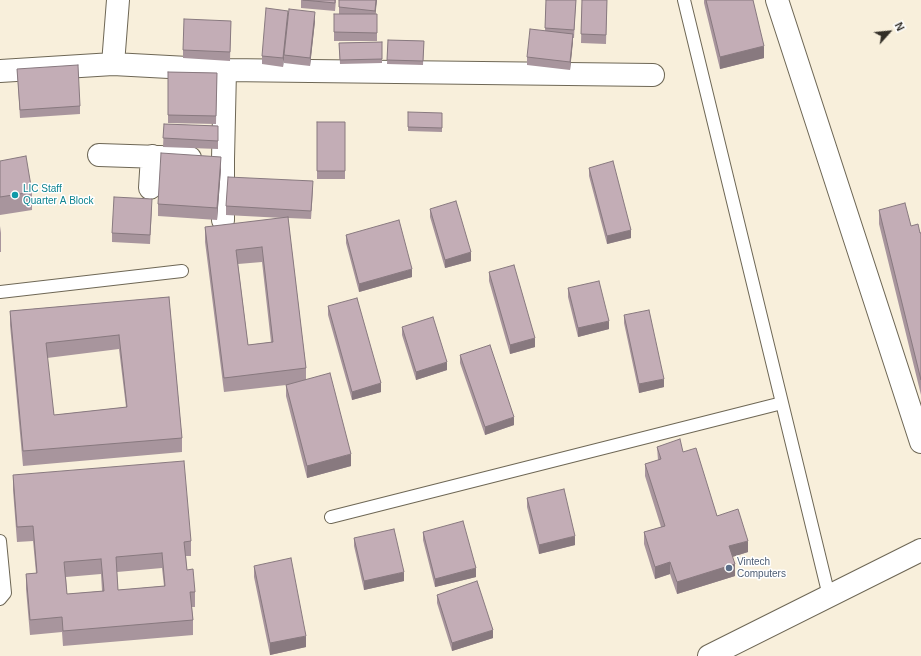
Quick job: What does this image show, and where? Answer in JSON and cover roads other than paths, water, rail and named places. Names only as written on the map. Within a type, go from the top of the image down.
[{"type":"street","points":[[113,64],[118,0]]},
{"type":"street","points":[[777,0],[921,442]]},
{"type":"street","points":[[0,71],[113,64],[225,70],[653,75]]},
{"type":"street","points":[[223,220],[225,70]]},
{"type":"street","points":[[100,155],[223,159]]},
{"type":"street","points":[[150,188],[152,156]]},
{"type":"street","points":[[709,656],[921,550]]},
{"type":"lane","points":[[684,0],[829,596]]},
{"type":"lane","points":[[0,292],[182,271]]},
{"type":"lane","points":[[331,517],[782,403]]},
{"type":"lane","points":[[0,541],[5,593],[0,599]]},
{"type":"place","name":"LIC Staff Quarter A Block","points":[[15,195]]},
{"type":"place","name":"Vintech Computers","points":[[729,568]]}]
